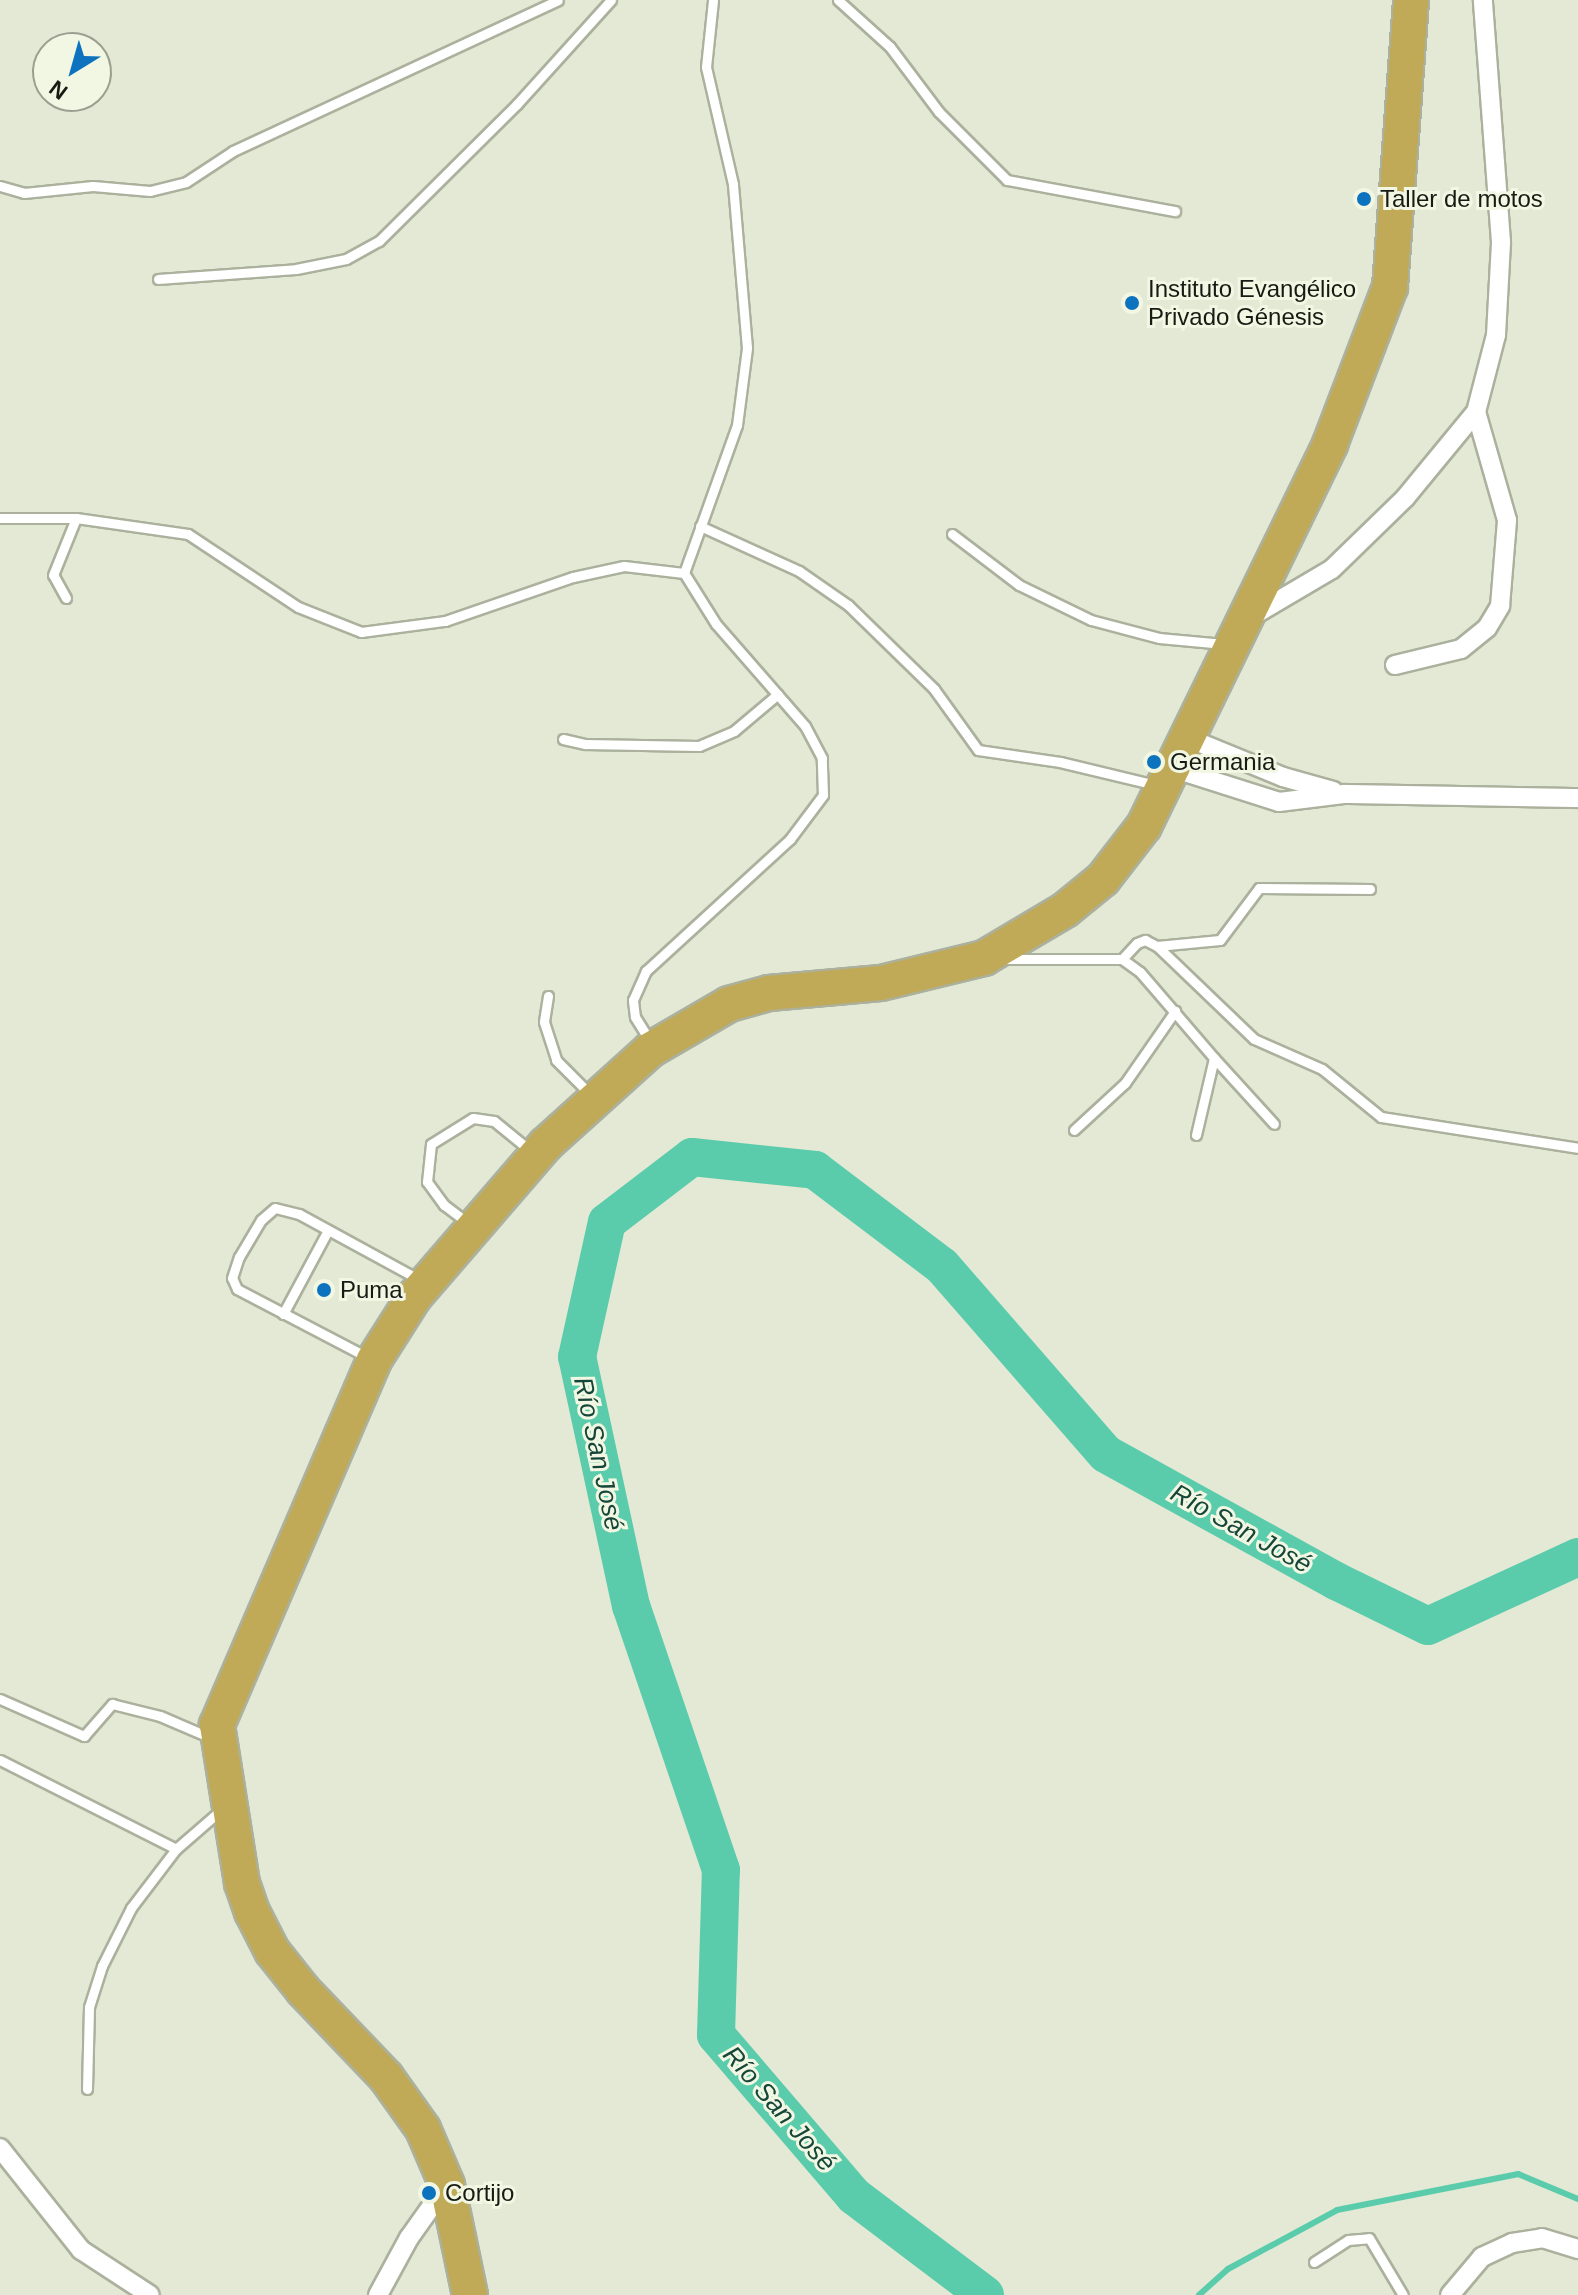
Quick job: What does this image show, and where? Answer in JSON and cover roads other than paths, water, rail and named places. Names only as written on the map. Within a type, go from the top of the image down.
[{"type":"highway","points":[[470,2295],[447,2185],[423,2129],[386,2077],[272,1951],[242,1883],[217,1725],[374,1360],[425,1283],[471,1225],[535,1155],[594,1098],[655,1047],[729,1004],[769,993],[881,983],[984,958],[1065,910],[1103,879],[1144,826],[1330,444],[1390,287],[1411,0]]},
{"type":"street","points":[[1238,633],[1332,569],[1405,498],[1476,412],[1496,335],[1501,242],[1483,0]]},
{"type":"street","points":[[1395,665],[1461,649],[1487,628],[1500,606],[1507,520],[1476,412]]},
{"type":"street","points":[[1188,738],[1293,781],[1344,794]]},
{"type":"street","points":[[1168,777],[1279,802],[1344,794],[1578,798]]},
{"type":"street","points":[[0,2148],[81,2250],[150,2295]]},
{"type":"street","points":[[378,2295],[409,2238],[447,2185]]},
{"type":"street","points":[[1450,2295],[1482,2257],[1512,2243],[1542,2238],[1578,2249]]},
{"type":"lane","points":[[0,186],[24,193],[93,186],[150,191],[186,182],[233,151],[558,0]]},
{"type":"lane","points":[[158,279],[296,269],[346,259],[379,241],[517,104],[611,0]]},
{"type":"lane","points":[[684,573],[737,425],[747,348],[733,184],[706,67],[713,0]]},
{"type":"lane","points":[[838,0],[890,47],[939,112],[1007,180],[1175,211]]},
{"type":"lane","points":[[0,518],[76,518],[188,534],[298,607],[361,632],[445,621],[573,577],[624,566],[684,573]]},
{"type":"lane","points":[[66,598],[53,575],[76,518]]},
{"type":"lane","points":[[700,526],[787,565],[848,605],[934,689],[978,750],[1168,777]]},
{"type":"lane","points":[[952,534],[1019,585],[1091,620],[1159,638],[1238,633]]},
{"type":"lane","points":[[655,1047],[635,1017],[633,1000],[646,971],[790,839],[823,795],[822,758],[805,726],[716,624],[684,573]]},
{"type":"lane","points":[[563,739],[585,744],[699,746],[734,731],[778,694]]},
{"type":"lane","points":[[1157,946],[1220,940],[1259,888],[1370,889]]},
{"type":"lane","points":[[1122,959],[1137,943],[1145,940],[1157,946],[1254,1039],[1322,1069],[1381,1117],[1578,1148]]},
{"type":"lane","points":[[984,958],[1122,959],[1175,1011],[1274,1124]]},
{"type":"lane","points":[[548,996],[544,1022],[556,1060],[594,1098]]},
{"type":"lane","points":[[1074,1130],[1125,1083],[1175,1011]]},
{"type":"lane","points":[[1196,1135],[1214,1058]]},
{"type":"lane","points":[[471,1225],[444,1205],[427,1182],[431,1144],[473,1118],[494,1121],[535,1155]]},
{"type":"lane","points":[[374,1360],[237,1289],[232,1278],[239,1257],[261,1220],[275,1208],[328,1230],[425,1283]]},
{"type":"lane","points":[[283,1314],[328,1230]]},
{"type":"lane","points":[[0,1699],[84,1736],[112,1704],[160,1716],[220,1741]]},
{"type":"lane","points":[[0,1760],[176,1849]]},
{"type":"lane","points":[[87,2089],[89,2007],[102,1966],[131,1908],[176,1849],[230,1803]]},
{"type":"lane","points":[[1314,2262],[1348,2240],[1369,2238],[1403,2295]]},
{"type":"waterway","name":"Río San José","points":[[985,2295],[854,2196],[716,2035],[721,1870],[631,1606],[577,1357],[607,1222],[692,1157],[815,1170],[942,1266],[1106,1454],[1336,1581],[1428,1626],[1578,1557]]},
{"type":"waterway","points":[[1199,2295],[1228,2269],[1337,2210],[1518,2174],[1578,2199]]},
{"type":"place","name":"Taller de motos","points":[[1364,199]]},
{"type":"place","name":"Instituto Evangélico Privado Génesis","points":[[1132,303]]},
{"type":"place","name":"Germania","points":[[1154,762]]},
{"type":"place","name":"Puma","points":[[324,1290]]},
{"type":"place","name":"Cortijo","points":[[429,2193]]}]
